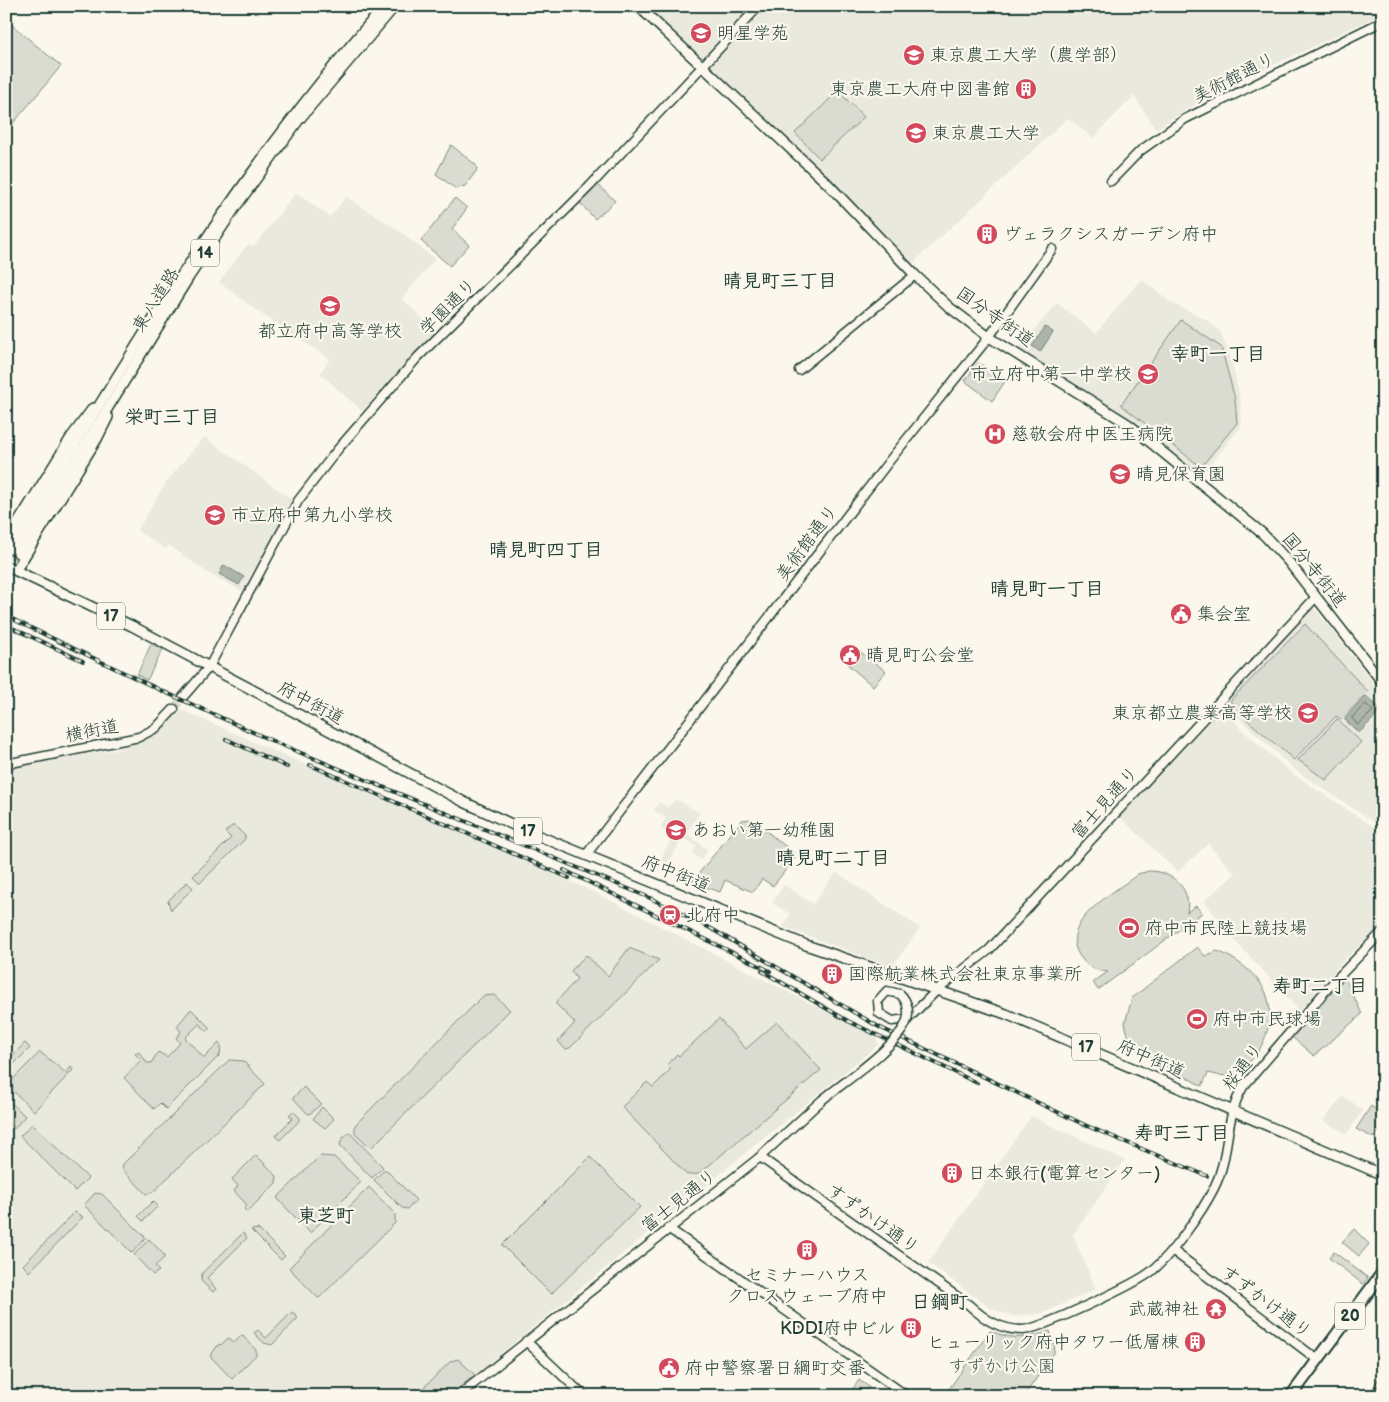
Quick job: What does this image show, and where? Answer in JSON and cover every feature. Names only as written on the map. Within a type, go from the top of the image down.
[{"type":"highway","name":"20","points":[[1291,1396],[1383,1272]]},
{"type":"main road","name":"東八道路","points":[[116,387],[132,354],[231,200],[291,118],[385,6]]},
{"type":"main road","name":"東八道路","points":[[12,548],[116,387],[159,326],[218,233],[258,175],[308,109],[395,6]]},
{"type":"main road","name":"国分寺街道","points":[[638,6],[827,183],[915,275],[950,307],[989,336],[1110,411],[1201,482],[1263,534],[1288,560],[1383,683]]},
{"type":"main road","points":[[132,354],[156,321],[159,322],[159,326]]},
{"type":"main road","name":"14","points":[[12,548],[72,436],[116,387]]},
{"type":"main road","name":"14","points":[[16,570],[97,439],[116,387]]},
{"type":"main road","name":"府中街道","points":[[6,566],[132,626],[464,802],[586,855],[798,942],[984,1006],[1068,1040],[1231,1112],[1383,1175]]},
{"type":"street","name":"学園通り","points":[[209,667],[291,514],[320,471],[405,371],[590,186],[758,6]]},
{"type":"street","name":"美術館通り","points":[[1111,181],[1140,151],[1185,119],[1383,20]]},
{"type":"street","name":"美術館通り","points":[[586,855],[890,460],[989,336],[1052,249]]},
{"type":"street","points":[[799,370],[915,275]]},
{"type":"street","name":"富士見通り","points":[[458,1396],[760,1156],[822,1100],[883,1050],[907,1021],[906,1003],[900,994],[887,991],[878,1001],[877,1009],[882,1016],[892,1021],[903,1021],[919,1010],[937,990],[989,950],[1316,597]]},
{"type":"street","points":[[183,697],[209,667]]},
{"type":"street","name":"横街道","points":[[6,764],[140,737],[156,728],[174,709]]},
{"type":"street","name":"桜通り","points":[[1231,1112],[1234,1103],[1251,1075],[1333,982],[1383,931]]},
{"type":"street","name":"すずかけ通り","points":[[760,1156],[990,1322],[1010,1329],[1035,1328],[1142,1279],[1156,1268],[1172,1250],[1215,1186],[1221,1170],[1231,1112]]},
{"type":"street","points":[[668,1228],[907,1396]]},
{"type":"street","name":"すずかけ通り","points":[[1172,1250],[1318,1360]]},
{"type":"street","points":[[526,1341],[584,1396]]},
{"type":"shaded area","name":"明星学苑","points":[[645,6],[756,6],[700,61]]},
{"type":"shaded area","name":"東京農工大学","points":[[768,6],[1383,6],[1383,13],[1207,97],[1156,129],[1134,96],[1093,138],[1068,118],[913,263],[709,65]]},
{"type":"shaded area","name":"都立府中高等学校","points":[[296,193],[330,217],[346,197],[397,229],[435,259],[402,299],[436,331],[362,411],[320,373],[330,359],[260,313],[219,282],[247,245],[254,246]]},
{"type":"shaded area","name":"市立府中第一中学校","points":[[1141,279],[1172,303],[1205,319],[1220,331],[1230,355],[1240,398],[1242,425],[1202,475],[1125,415],[1019,348],[1057,303],[1096,333]]},
{"type":"shaded area","name":"市立府中第九小学校","points":[[203,438],[206,438],[293,500],[242,591],[209,574],[169,545],[166,549],[137,531],[167,481]]},
{"type":"shaded area","name":"東京都立農業高等学校","points":[[1310,609],[1315,609],[1383,695],[1383,828],[1295,770],[1225,703],[1262,659]]},
{"type":"shaded area","points":[[1221,706],[1241,729],[1293,774],[1383,833],[1383,924],[1344,960],[1300,1011],[1237,943],[1204,901],[1235,874],[1208,844],[1178,872],[1119,816],[1218,707]]},
{"type":"shaded area","points":[[177,708],[594,892],[877,1038],[878,1045],[449,1396],[6,1396],[6,771],[33,761],[115,750],[142,741],[161,728]]},
{"type":"shaded area","name":"あおい第一幼稚園","points":[[676,799],[700,813],[686,833],[708,850],[701,860],[692,853],[696,846],[683,838],[667,864],[660,860],[673,836],[660,827],[666,818],[654,811],[659,802],[668,807]]},
{"type":"shaded area","points":[[836,872],[920,928],[892,967],[783,927],[790,914],[772,903],[784,885],[813,904]]},
{"type":"shaded area","points":[[1343,1096],[1363,1110],[1347,1134],[1323,1121]]},
{"type":"shaded area","points":[[1031,1116],[1125,1160],[1073,1235],[1096,1289],[1041,1314],[1013,1316],[992,1309],[928,1263]]},
{"type":"green space","points":[[6,20],[61,66],[6,132]]},
{"type":"green space","points":[[838,91],[864,117],[820,159],[795,133]]},
{"type":"green space","points":[[451,145],[476,165],[477,170],[465,186],[456,189],[436,174]]},
{"type":"green space","points":[[596,183],[615,201],[595,219],[578,201]]},
{"type":"green space","points":[[455,198],[467,208],[452,229],[469,245],[450,266],[421,241]]},
{"type":"green space","points":[[1181,320],[1221,347],[1235,399],[1237,423],[1201,467],[1121,405]]},
{"type":"green space","points":[[978,363],[1006,380],[992,401],[965,381]]},
{"type":"green space","points":[[1305,624],[1368,692],[1341,720],[1336,716],[1294,760],[1246,719],[1230,701]]},
{"type":"green space","points":[[151,644],[163,649],[147,680],[137,675]]},
{"type":"green space","points":[[859,651],[886,671],[873,686],[848,665]]},
{"type":"green space","points":[[1337,719],[1361,742],[1326,780],[1298,760]]},
{"type":"green space","points":[[751,819],[794,853],[795,858],[773,886],[762,879],[753,892],[725,880],[720,892],[692,882],[742,820]]},
{"type":"green space","points":[[232,826],[235,826],[245,836],[245,839],[200,883],[193,876],[231,838],[225,832]]},
{"type":"green space","name":"府中市民陸上競技場","points":[[1149,871],[1165,874],[1178,882],[1186,895],[1188,903],[1187,912],[1196,906],[1202,913],[1098,990],[1093,982],[1108,972],[1091,967],[1082,959],[1075,942],[1076,930],[1083,919],[1105,898],[1138,874]]},
{"type":"green space","points":[[187,882],[193,888],[171,910],[168,901]]},
{"type":"green space","name":"府中市民球場","points":[[1197,947],[1205,956],[1217,951],[1231,958],[1252,973],[1263,986],[1269,1005],[1267,1030],[1257,1054],[1238,1070],[1227,1075],[1220,1076],[1208,1073],[1202,1086],[1137,1050],[1128,1036],[1125,1023],[1132,998]]},
{"type":"green space","points":[[629,948],[659,960],[570,1048],[565,1049],[558,1041],[575,1023],[555,1003],[577,979],[571,971],[586,955],[608,976]]},
{"type":"green space","points":[[1345,978],[1362,1014],[1314,1056],[1292,1037]]},
{"type":"green space","points":[[494,995],[510,1010],[371,1148],[355,1133],[355,1125],[483,996]]},
{"type":"green space","points":[[191,1009],[210,1028],[207,1031],[199,1024],[185,1038],[204,1058],[219,1043],[221,1046],[220,1055],[166,1109],[160,1103],[154,1109],[124,1078],[141,1060],[135,1054],[139,1052],[147,1063],[151,1063],[158,1052],[167,1057],[180,1043],[176,1038],[181,1032],[177,1026]]},
{"type":"green space","points":[[719,1019],[746,1049],[777,1022],[821,1070],[699,1174],[687,1175],[622,1107],[647,1082],[653,1087],[671,1069],[667,1065],[677,1054],[679,1056]]},
{"type":"green space","points":[[25,1043],[30,1048],[6,1072],[6,1062]]},
{"type":"green space","points":[[40,1052],[66,1073],[71,1067],[73,1070],[34,1111],[12,1090],[13,1079]]},
{"type":"green space","points":[[229,1060],[243,1061],[265,1084],[153,1192],[146,1194],[122,1169],[123,1164]]},
{"type":"green space","points":[[304,1087],[321,1104],[308,1114],[293,1098]]},
{"type":"green space","points":[[6,1098],[25,1116],[14,1129],[6,1121]]},
{"type":"green space","points":[[1371,1106],[1383,1115],[1383,1126],[1374,1138],[1356,1129]]},
{"type":"green space","points":[[322,1107],[334,1119],[325,1128],[313,1119]]},
{"type":"green space","points":[[293,1111],[300,1118],[299,1121],[280,1140],[275,1136],[293,1118],[289,1115]]},
{"type":"green space","points":[[32,1124],[88,1178],[75,1191],[20,1136]]},
{"type":"green space","points":[[349,1132],[383,1167],[372,1178],[340,1145],[342,1139]]},
{"type":"green space","points":[[256,1155],[277,1176],[276,1183],[247,1212],[244,1209],[247,1205],[234,1191],[238,1186],[232,1179]]},
{"type":"green space","points":[[320,1156],[334,1157],[361,1182],[310,1233],[277,1198]]},
{"type":"green space","points":[[590,1157],[640,1207],[551,1294],[502,1245]]},
{"type":"green space","points":[[385,1169],[416,1200],[408,1209],[402,1208],[374,1180]]},
{"type":"green space","points":[[369,1187],[395,1214],[395,1223],[319,1298],[289,1268]]},
{"type":"green space","points":[[95,1193],[102,1194],[146,1238],[132,1253],[84,1205]]},
{"type":"green space","points":[[153,1201],[158,1206],[143,1221],[138,1216]]},
{"type":"green space","points":[[75,1212],[83,1217],[29,1272],[23,1265]]},
{"type":"green space","points":[[258,1229],[285,1256],[281,1260],[251,1230]]},
{"type":"green space","points":[[1354,1229],[1369,1244],[1359,1256],[1342,1242]]},
{"type":"green space","points":[[243,1233],[247,1238],[207,1278],[216,1289],[213,1292],[201,1281],[202,1273]]},
{"type":"green space","points":[[149,1239],[164,1255],[164,1258],[155,1266],[159,1271],[153,1275],[134,1255]]},
{"type":"green space","points":[[1334,1252],[1368,1278],[1363,1284],[1329,1258]]},
{"type":"green space","points":[[292,1312],[298,1318],[272,1345],[264,1343],[254,1333],[258,1330],[266,1338]]},
{"type":"green space","name":"すずかけ公園","points":[[990,1331],[1006,1336],[1020,1337],[1034,1336],[1050,1331],[1055,1346],[1054,1353],[1024,1396],[944,1396]]},
{"type":"green space","points":[[242,1335],[256,1350],[256,1355],[232,1379],[210,1356],[219,1344],[221,1345],[228,1338],[234,1343]]},
{"type":"green space","points":[[458,1359],[475,1375],[449,1396],[415,1396],[451,1361]]},
{"type":"green space","points":[[859,1380],[869,1387],[863,1396],[848,1396]]},
{"type":"water","points":[[1045,327],[1053,332],[1040,352],[1032,346]]},
{"type":"water","points":[[224,565],[244,577],[239,585],[219,574]]},
{"type":"water","points":[[1366,696],[1382,710],[1359,733],[1344,719]]},
{"type":"tunnel","points":[[6,558],[11,549]]},
{"type":"tunnel","points":[[6,572],[18,553]]},
{"type":"tunnel","points":[[174,709],[183,697]]},
{"type":"railway","points":[[6,616],[158,689],[277,743],[648,897],[710,928],[879,1027],[1087,1126],[1207,1176]]},
{"type":"railway","points":[[6,625],[83,661]]},
{"type":"railway","points":[[226,739],[287,767]]},
{"type":"railway","points":[[310,765],[569,878]]},
{"type":"railway","points":[[564,870],[770,971]]},
{"type":"railway","points":[[762,971],[848,1021],[977,1083]]},
{"type":"railway","points":[[1371,1396],[1383,1373]]},
{"type":"place","name":"明星学苑","points":[[701,33]]},
{"type":"place","name":"東京農工大学（農学部）","points":[[914,55]]},
{"type":"place","name":"東京農工大府中図書館","points":[[1026,89]]},
{"type":"place","name":"東京農工大学","points":[[916,133]]},
{"type":"place","name":"ヴェラクシスガーデン府中","points":[[987,234]]},
{"type":"place","name":"都立府中高等学校","points":[[330,306]]},
{"type":"place","name":"市立府中第一中学校","points":[[1148,374]]},
{"type":"place","name":"慈敬会府中医王病院","points":[[995,434]]},
{"type":"place","name":"晴見保育園","points":[[1120,474]]},
{"type":"place","name":"市立府中第九小学校","points":[[215,515]]},
{"type":"place","name":"集会室","points":[[1181,614]]},
{"type":"place","name":"晴見町公会堂","points":[[850,655]]},
{"type":"place","name":"東京都立農業高等学校","points":[[1308,713]]},
{"type":"place","name":"あおい第一幼稚園","points":[[676,830]]},
{"type":"place","name":"北府中","points":[[670,915]]},
{"type":"place","name":"府中市民陸上競技場","points":[[1129,928]]},
{"type":"place","name":"国際航業株式会社東京事業所","points":[[832,974]]},
{"type":"place","name":"府中市民球場","points":[[1197,1019]]},
{"type":"place","name":"日本銀行(電算センター)","points":[[952,1173]]},
{"type":"place","name":"セミナーハウス クロスウェーブ府中","points":[[807,1250]]},
{"type":"place","name":"武蔵神社","points":[[1216,1309]]},
{"type":"place","name":"KDDI府中ビル","points":[[911,1328]]},
{"type":"place","name":"ヒューリック府中タワー低層棟","points":[[1195,1342]]},
{"type":"place","name":"府中警察署日綱町交番","points":[[669,1368]]},
{"type":"district","name":"晴見町三丁目","points":[[780,281]]},
{"type":"district","name":"幸町一丁目","points":[[1218,354]]},
{"type":"district","name":"栄町三丁目","points":[[172,417]]},
{"type":"district","name":"晴見町四丁目","points":[[546,550]]},
{"type":"district","name":"晴見町一丁目","points":[[1047,589]]},
{"type":"district","name":"晴見町二丁目","points":[[833,858]]},
{"type":"district","name":"寿町二丁目","points":[[1320,986]]},
{"type":"district","name":"寿町三丁目","points":[[1182,1133]]},
{"type":"district","name":"東芝町","points":[[326,1216]]},
{"type":"district","name":"日鋼町","points":[[940,1302]]}]
